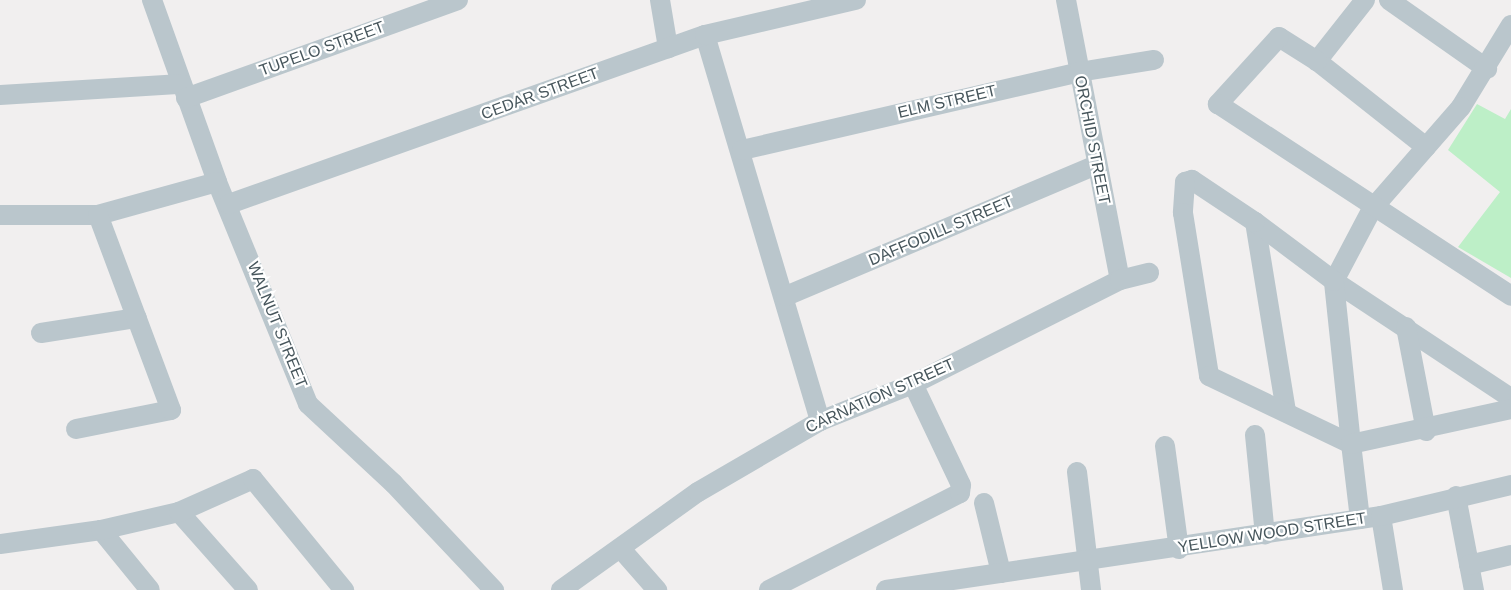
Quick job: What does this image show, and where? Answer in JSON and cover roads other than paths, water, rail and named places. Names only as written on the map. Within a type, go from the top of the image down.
[{"type":"street","name":"WALNUT STREET","points":[[152,0],[217,182],[229,204],[308,404],[394,484],[494,590]]},
{"type":"street","name":"TUPELO STREET","points":[[0,95],[184,91],[458,0]]},
{"type":"street","points":[[660,0],[668,48]]},
{"type":"street","name":"CEDAR STREET","points":[[229,204],[705,35],[856,0]]},
{"type":"street","name":"ORCHID STREET","points":[[1066,0],[1120,280]]},
{"type":"street","points":[[1317,61],[1365,0]]},
{"type":"street","points":[[1389,0],[1487,69]]},
{"type":"street","points":[[1360,519],[1334,281],[1372,208],[1426,147],[1487,69],[1511,25]]},
{"type":"street","points":[[705,35],[786,296],[820,421]]},
{"type":"street","points":[[1426,147],[1317,61],[1279,37],[1218,104],[1372,208],[1511,296]]},
{"type":"street","name":"ELM STREET","points":[[742,150],[1079,72],[1154,60]]},
{"type":"street","name":"DAFFODILL STREET","points":[[786,296],[1096,165]]},
{"type":"street","points":[[1511,398],[1334,281],[1255,222],[1192,180],[1182,184],[1209,376],[1351,444],[1426,431],[1511,409]]},
{"type":"street","points":[[0,214],[98,215],[217,182]]},
{"type":"street","points":[[76,429],[171,410],[98,215]]},
{"type":"street","points":[[1255,222],[1286,412]]},
{"type":"street","name":"CARNATION STREET","points":[[561,590],[698,492],[820,421],[913,384],[1120,280],[1149,273]]},
{"type":"street","points":[[41,333],[137,318]]},
{"type":"street","points":[[1406,327],[1426,431]]},
{"type":"street","points":[[769,590],[960,493],[961,485],[913,384]]},
{"type":"street","points":[[1256,435],[1265,535]]},
{"type":"street","points":[[1165,446],[1179,549]]},
{"type":"street","points":[[1077,472],[1091,590]]},
{"type":"street","points":[[0,544],[101,530],[179,512],[253,479],[344,590]]},
{"type":"street","name":"YELLOW WOOD STREET","points":[[886,590],[1086,560],[1179,549],[1381,516],[1456,496],[1511,485]]},
{"type":"street","points":[[1456,496],[1474,590]]},
{"type":"street","points":[[984,503],[1001,573]]},
{"type":"street","points":[[179,512],[248,590]]},
{"type":"street","points":[[1381,516],[1393,590]]},
{"type":"street","points":[[101,530],[150,590]]},
{"type":"street","points":[[621,549],[657,590]]},
{"type":"street","points":[[1469,565],[1511,555]]}]
